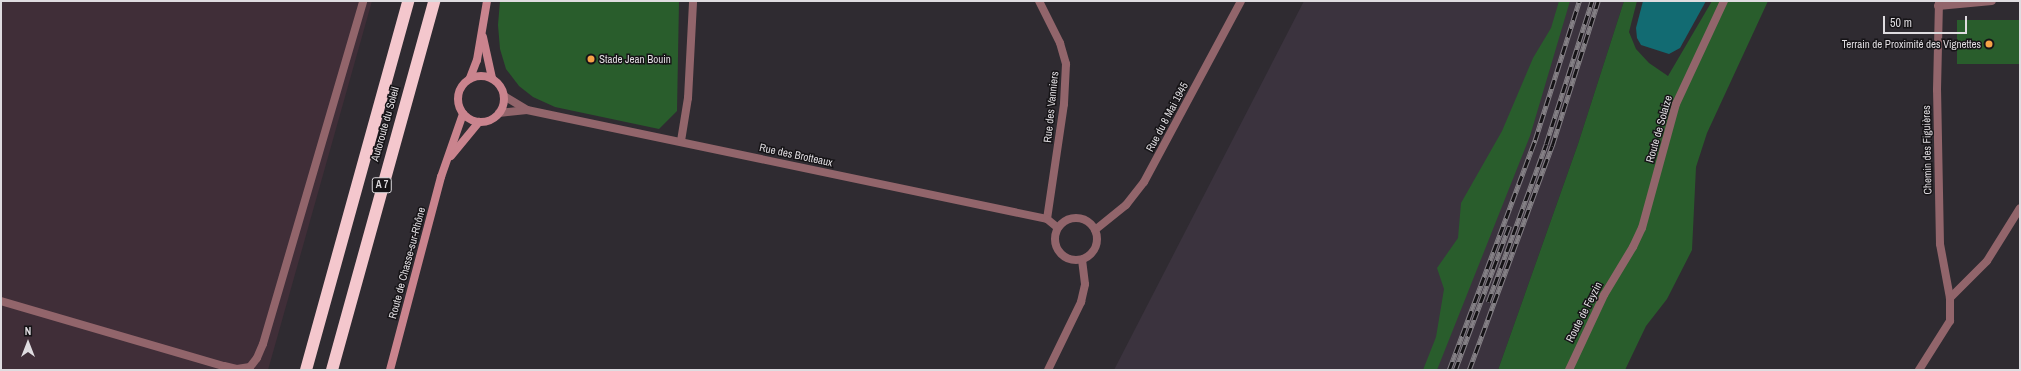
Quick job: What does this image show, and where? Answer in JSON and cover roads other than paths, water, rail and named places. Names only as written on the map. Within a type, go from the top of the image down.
[{"type":"highway","name":"Autoroute du Soleil","points":[[306,370],[408,1]]},
{"type":"highway","name":"Autoroute du Soleil","points":[[332,370],[434,1]]},
{"type":"main road","points":[[470,78],[487,1]]},
{"type":"main road","points":[[482,28],[492,78]]},
{"type":"main road","points":[[485,76],[492,78],[498,83],[504,96],[499,113],[494,118],[479,122],[462,114],[457,101],[458,94],[465,82],[470,78],[485,76]]},
{"type":"main road","name":"Route de Chasse-sur-Rhône","points":[[390,370],[446,161],[462,114]]},
{"type":"main road","name":"Route de Chasse-sur-Rhône","points":[[446,161],[479,122]]},
{"type":"street","points":[[1,301],[224,366],[237,369],[250,367],[257,358],[263,344],[363,1]]},
{"type":"street","points":[[681,141],[688,98],[693,1]]},
{"type":"street","name":"Rue des Vanniers","points":[[1039,1],[1060,43],[1066,64],[1066,83],[1047,219]]},
{"type":"street","name":"Rue du 8 Mai 1945","points":[[1096,230],[1126,205],[1144,182],[1241,1]]},
{"type":"street","name":"Route de Solaize","points":[[1622,266],[1642,228],[1676,104],[1724,1]]},
{"type":"street","points":[[1939,4],[1992,1]]},
{"type":"street","name":"Chemin des Figuières","points":[[1920,370],[1950,321],[1950,298],[1940,244],[1937,90],[1939,4]]},
{"type":"street","name":"Rue des Brotteaux","points":[[504,96],[527,110]]},
{"type":"street","name":"Rue des Brotteaux","points":[[499,113],[527,110],[681,141],[1047,219],[1058,228]]},
{"type":"street","points":[[1950,298],[1987,261],[2020,208]]},
{"type":"street","points":[[1081,218],[1096,230],[1096,248],[1082,260],[1067,258],[1058,251],[1055,239],[1058,228],[1068,219],[1081,218]]},
{"type":"street","points":[[1048,370],[1082,302],[1085,284],[1082,260]]},
{"type":"street","name":"Route de Feyzin","points":[[1569,370],[1604,295],[1622,266]]},
{"type":"water","points":[[1643,1],[1706,1],[1680,48],[1669,54],[1641,45],[1637,38],[1636,28]]},
{"type":"railway","points":[[1449,370],[1535,140],[1579,1]]},
{"type":"railway","points":[[1488,302],[1546,144],[1592,1]]},
{"type":"railway","points":[[1469,370],[1552,146],[1598,1]]},
{"type":"railway","points":[[1455,370],[1509,226]]},
{"type":"place","name":"Terrain de Proximité des Vignettes","points":[[1989,44]]},
{"type":"place","name":"Stade Jean Bouin","points":[[591,59]]}]
